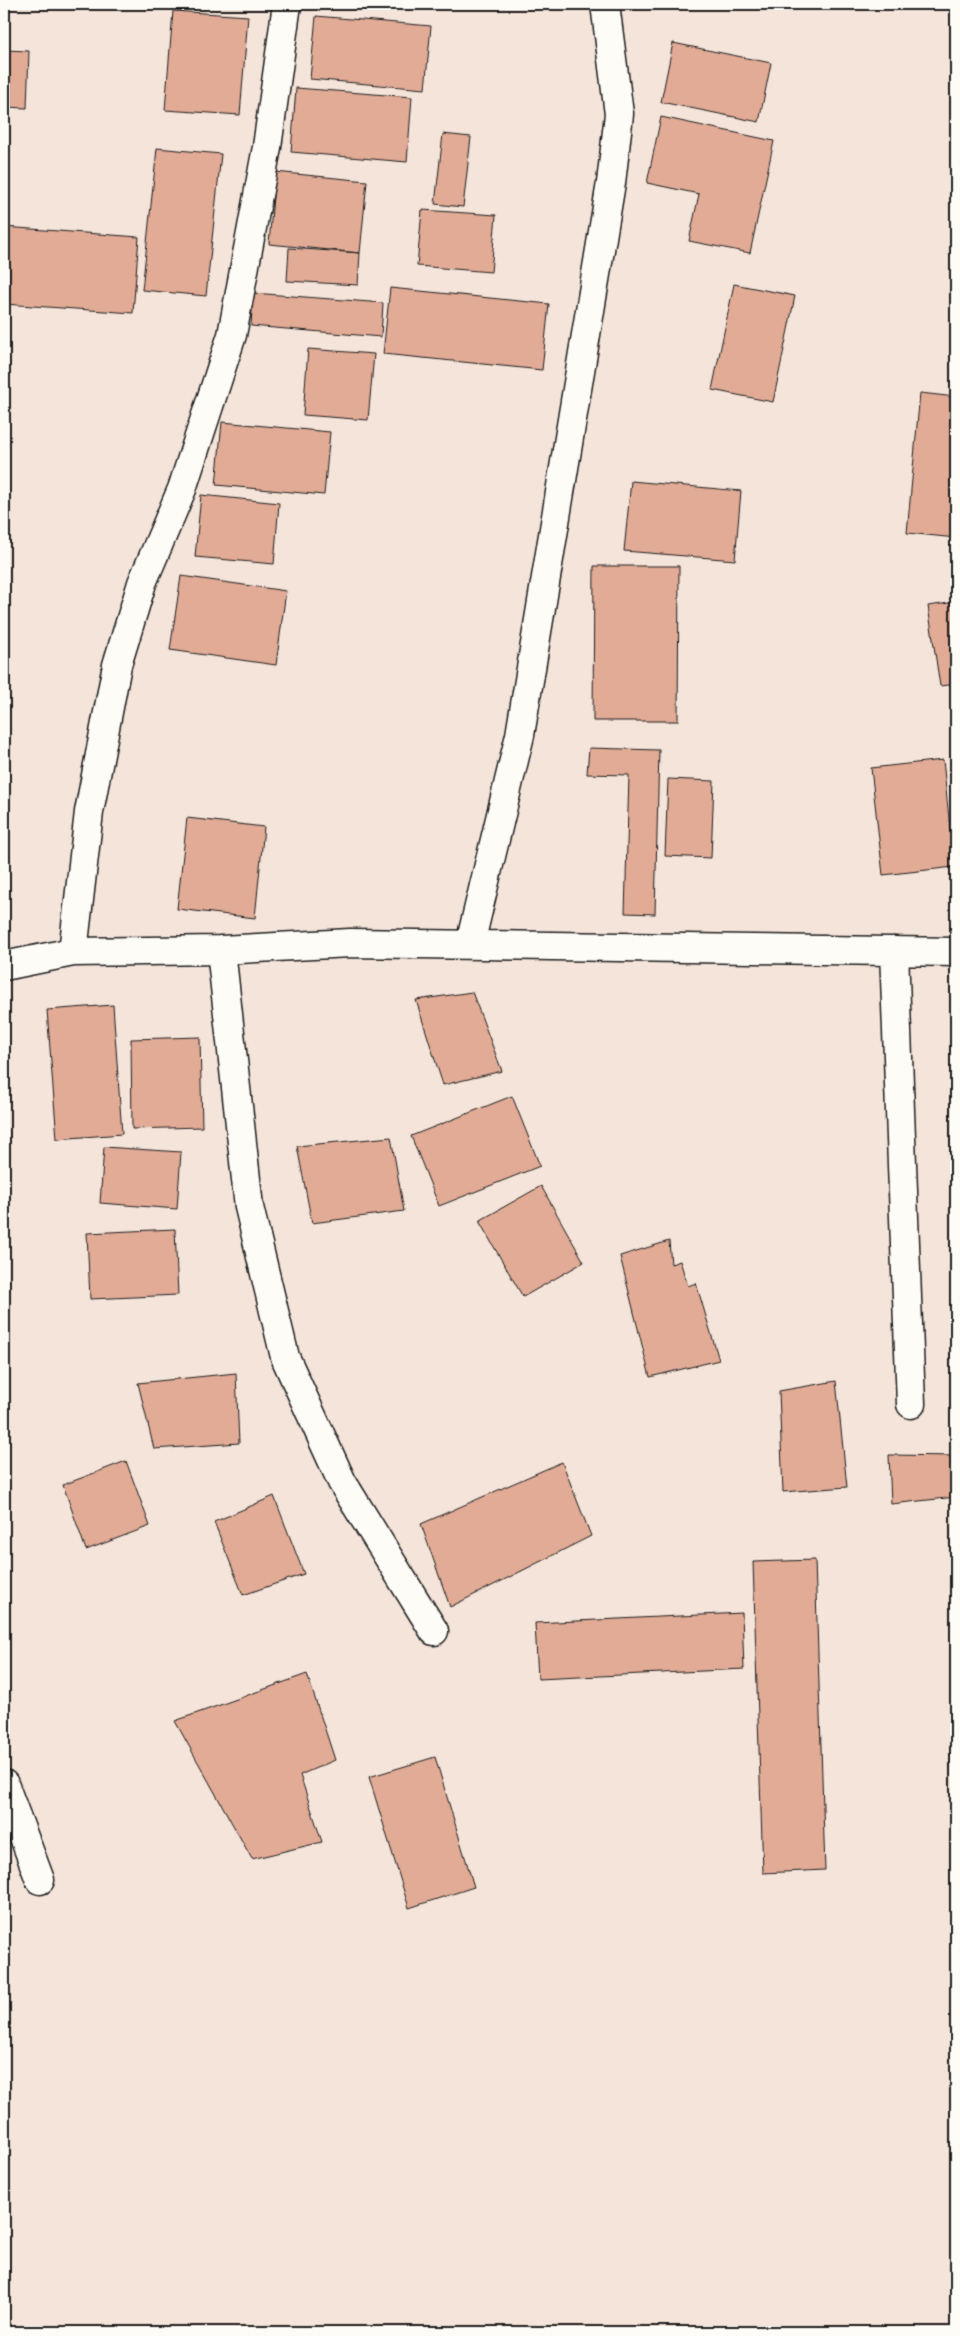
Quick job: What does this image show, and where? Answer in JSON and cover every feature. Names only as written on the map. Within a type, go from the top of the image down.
[{"type":"street","points":[[73,952],[89,812],[117,665],[142,583],[182,489],[232,335],[267,147],[287,4]]},
{"type":"street","points":[[470,944],[520,734],[611,183],[619,114],[605,4]]},
{"type":"street","points":[[4,966],[73,952],[221,950],[350,943],[956,952]]},
{"type":"street","points":[[221,950],[249,1207],[285,1357],[342,1482],[434,1631]]},
{"type":"street","points":[[894,951],[910,1404]]},
{"type":"street","points":[[4,1784],[40,1880]]},
{"type":"building","points":[[173,11],[248,16],[240,115],[165,110]]},
{"type":"building","points":[[316,16],[431,26],[425,89],[310,79]]},
{"type":"building","points":[[673,43],[771,63],[759,122],[661,102]]},
{"type":"building","points":[[4,50],[29,51],[27,108],[4,107]]},
{"type":"building","points":[[296,88],[412,97],[407,162],[291,152]]},
{"type":"building","points":[[661,117],[774,141],[750,253],[689,241],[699,194],[647,183]]},
{"type":"building","points":[[443,134],[471,137],[463,207],[435,204]]},
{"type":"building","points":[[157,148],[221,154],[206,296],[142,290]]},
{"type":"building","points":[[275,172],[367,181],[360,253],[269,244]]},
{"type":"building","points":[[422,210],[496,215],[491,272],[417,266]]},
{"type":"building","points":[[4,227],[139,237],[133,313],[4,304]]},
{"type":"building","points":[[289,248],[360,253],[358,285],[287,281]]},
{"type":"building","points":[[734,284],[795,296],[773,402],[712,390]]},
{"type":"building","points":[[390,288],[549,304],[542,370],[383,354]]},
{"type":"building","points":[[253,293],[383,303],[381,337],[251,326]]},
{"type":"building","points":[[308,349],[374,354],[368,420],[303,415]]},
{"type":"building","points":[[920,393],[956,397],[956,538],[907,533]]},
{"type":"building","points":[[222,422],[330,432],[324,495],[216,485]]},
{"type":"building","points":[[631,481],[741,491],[735,560],[624,551]]},
{"type":"building","points":[[201,495],[279,503],[274,564],[195,557]]},
{"type":"building","points":[[594,566],[679,566],[678,721],[593,721]]},
{"type":"building","points":[[181,576],[286,591],[276,665],[170,650]]},
{"type":"building","points":[[956,602],[956,684],[940,686],[928,606]]},
{"type":"building","points":[[589,748],[659,750],[655,914],[625,913],[629,775],[587,774]]},
{"type":"building","points":[[943,760],[954,867],[883,875],[871,768]]},
{"type":"building","points":[[668,779],[714,781],[711,858],[665,856]]},
{"type":"building","points":[[187,818],[264,827],[255,918],[177,909]]},
{"type":"building","points":[[472,992],[502,1071],[443,1085],[416,1000]]},
{"type":"building","points":[[113,1005],[122,1134],[57,1139],[47,1010]]},
{"type":"building","points":[[200,1037],[202,1127],[132,1129],[131,1039]]},
{"type":"building","points":[[512,1096],[540,1166],[439,1206],[411,1136]]},
{"type":"building","points":[[391,1137],[404,1211],[312,1223],[297,1146]]},
{"type":"building","points":[[104,1147],[181,1152],[177,1209],[100,1203]]},
{"type":"building","points":[[541,1186],[584,1262],[523,1297],[479,1221]]},
{"type":"building","points":[[175,1229],[178,1295],[90,1299],[87,1233]]},
{"type":"building","points":[[669,1241],[671,1264],[680,1261],[688,1286],[696,1283],[719,1360],[650,1377],[620,1256]]},
{"type":"building","points":[[236,1373],[239,1443],[154,1449],[138,1383]]},
{"type":"building","points":[[836,1381],[847,1487],[783,1492],[779,1391]]},
{"type":"building","points":[[889,1455],[956,1456],[956,1497],[891,1504]]},
{"type":"building","points":[[126,1461],[150,1526],[86,1550],[63,1485]]},
{"type":"building","points":[[562,1462],[591,1536],[450,1607],[421,1524]]},
{"type":"building","points":[[274,1496],[304,1574],[243,1595],[214,1522]]},
{"type":"building","points":[[815,1560],[825,1870],[763,1873],[753,1562]]},
{"type":"building","points":[[742,1613],[744,1669],[538,1679],[535,1623]]},
{"type":"building","points":[[307,1674],[335,1760],[300,1775],[322,1842],[252,1859],[175,1721]]},
{"type":"building","points":[[435,1757],[474,1887],[409,1908],[369,1777]]}]
